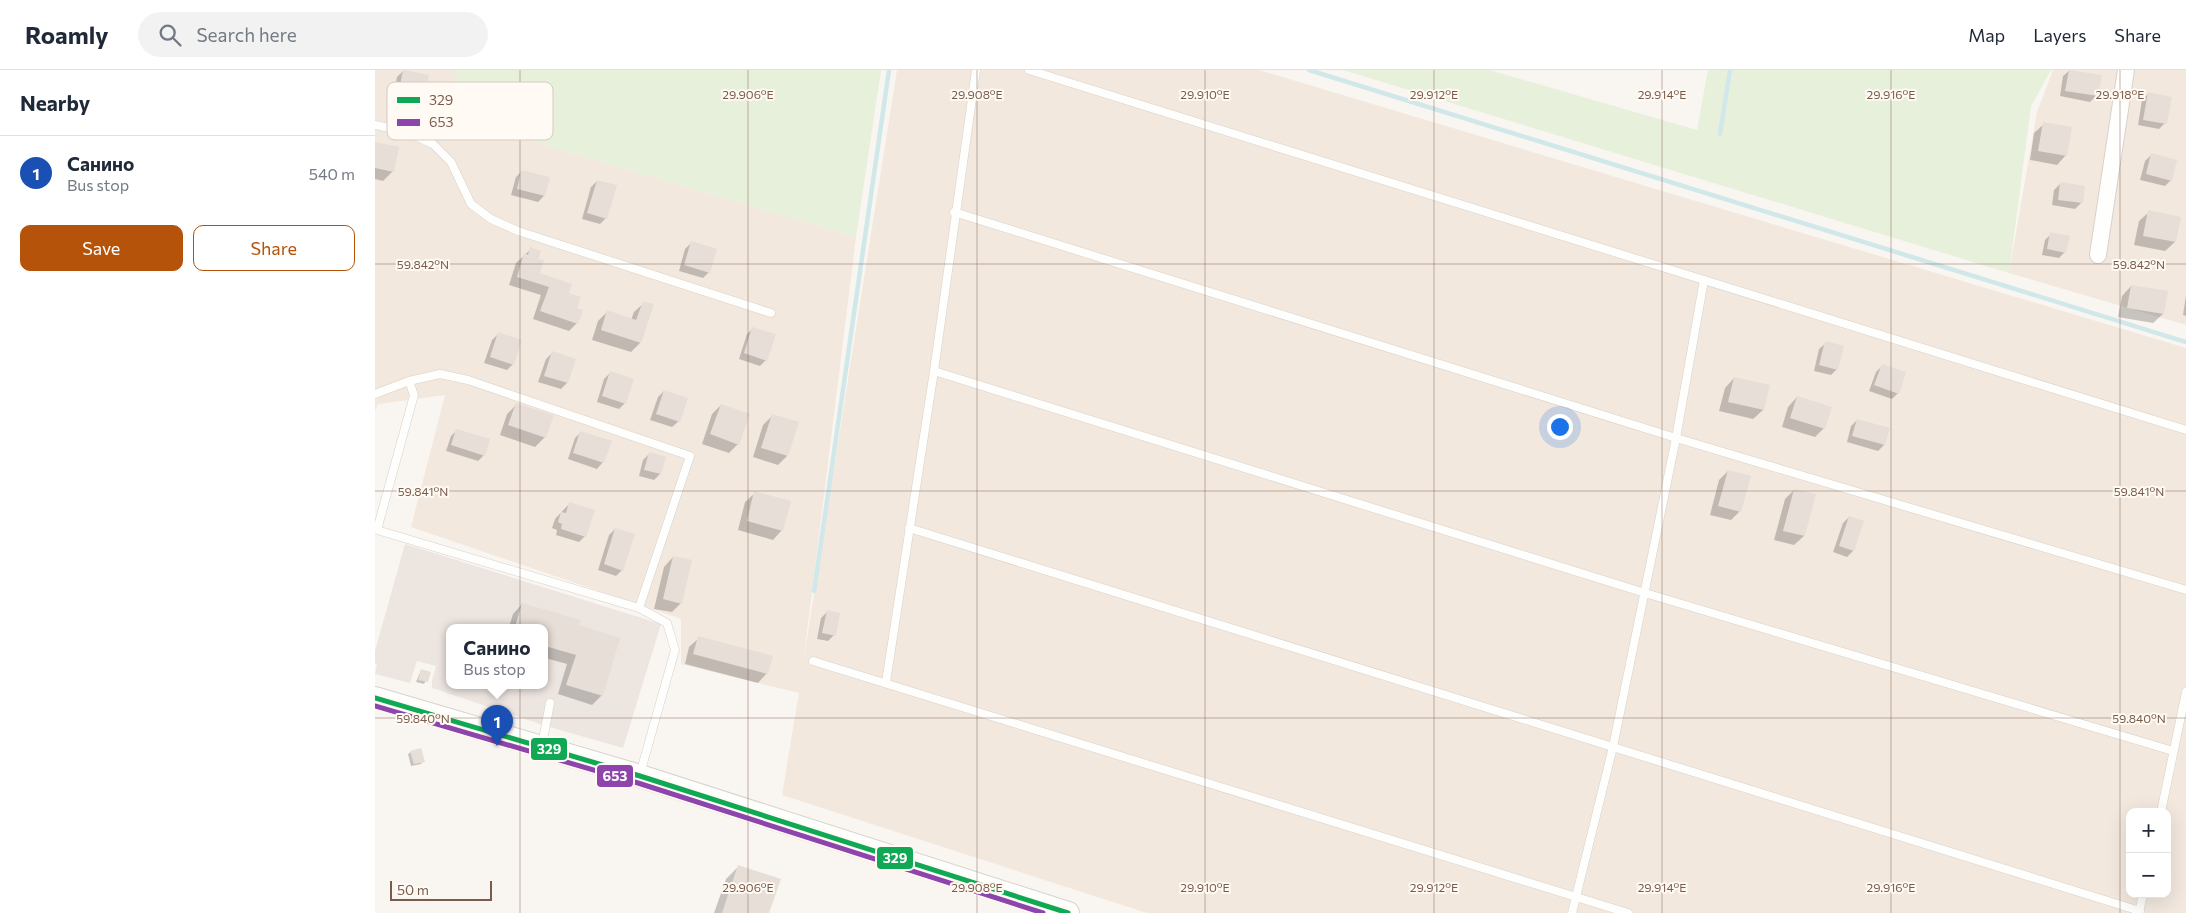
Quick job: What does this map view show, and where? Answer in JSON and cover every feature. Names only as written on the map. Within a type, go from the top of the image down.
[{"type":"street","points":[[2098,255],[2126,70]]},
{"type":"street","points":[[375,698],[640,776],[1068,913]]},
{"type":"lane","points":[[886,682],[934,371],[954,212],[976,70]]},
{"type":"lane","points":[[1029,70],[2186,430]]},
{"type":"lane","points":[[424,140],[433,144],[451,162],[471,204],[491,219],[527,234],[771,312]]},
{"type":"lane","points":[[954,212],[1676,438],[2186,590]]},
{"type":"lane","points":[[1572,913],[1613,746],[1676,438],[1704,280]]},
{"type":"lane","points":[[934,371],[1645,592],[2173,751]]},
{"type":"lane","points":[[375,394],[409,381],[440,374],[469,380],[690,456],[639,608]]},
{"type":"lane","points":[[409,381],[414,394],[377,530],[639,608],[667,623],[675,650],[640,776]]},
{"type":"lane","points":[[909,528],[1613,746],[2139,912],[2142,898]]},
{"type":"lane","points":[[813,661],[886,682],[1628,913]]},
{"type":"lane","points":[[2162,808],[2186,692]]},
{"type":"lane","points":[[541,747],[550,703]]},
{"type":"shaded area","points":[[375,70],[458,70],[455,82],[387,82],[387,140],[527,140],[856,237],[803,664],[897,70],[1259,70],[2186,348],[2186,913],[1147,913],[782,795],[799,693],[681,664],[681,619],[411,527],[445,395],[378,404],[375,411]]},
{"type":"shaded area","points":[[2053,70],[2186,70],[2186,325],[2009,273],[2037,112]]},
{"type":"shaded area","points":[[405,544],[661,624],[623,748],[546,726],[432,688],[436,666],[417,661],[410,683],[375,674],[377,664],[375,663],[375,651]]},
{"type":"green space","points":[[458,70],[881,70],[856,237],[527,140],[553,140],[553,82],[455,82]]},
{"type":"green space","points":[[1343,70],[1489,70],[1697,130],[1708,70],[2051,70],[2031,106],[2009,273]]},
{"type":"building","points":[[403,70],[429,75],[428,82],[401,82]]},
{"type":"building","points":[[2069,70],[2102,75],[2098,96],[2065,91]]},
{"type":"building","points":[[2148,92],[2172,97],[2167,124],[2143,120]]},
{"type":"building","points":[[2043,122],[2072,127],[2067,156],[2038,151]]},
{"type":"building","points":[[375,142],[399,147],[394,172],[375,168]]},
{"type":"building","points":[[2151,153],[2177,160],[2172,181],[2146,174]]},
{"type":"building","points":[[521,170],[550,177],[545,196],[517,189]]},
{"type":"building","points":[[597,180],[617,185],[607,219],[587,213]]},
{"type":"building","points":[[2060,182],[2085,186],[2083,203],[2058,200]]},
{"type":"building","points":[[2148,210],[2181,217],[2176,242],[2143,236]]},
{"type":"building","points":[[2050,232],[2070,236],[2066,253],[2047,249]]},
{"type":"building","points":[[691,241],[717,249],[710,273],[684,265]]},
{"type":"building","points":[[530,247],[541,251],[538,259],[544,260],[540,273],[572,284],[569,293],[581,297],[577,308],[583,310],[578,324],[540,311],[549,287],[517,277],[524,253],[528,255]]},
{"type":"building","points":[[2131,285],[2168,291],[2164,314],[2127,308]]},
{"type":"building","points":[[643,301],[654,304],[641,343],[601,330],[607,310],[636,320]]},
{"type":"building","points":[[752,327],[776,334],[767,361],[744,353]]},
{"type":"building","points":[[498,332],[522,340],[514,365],[490,357]]},
{"type":"building","points":[[1825,341],[1844,346],[1838,370],[1819,365]]},
{"type":"building","points":[[552,351],[576,359],[568,383],[544,376]]},
{"type":"building","points":[[1882,364],[1906,372],[1899,394],[1874,385]]},
{"type":"building","points":[[610,371],[634,379],[626,404],[602,396]]},
{"type":"building","points":[[1734,377],[1770,385],[1764,410],[1728,402]]},
{"type":"building","points":[[664,390],[688,398],[680,422],[656,414]]},
{"type":"building","points":[[1797,396],[1832,407],[1825,429],[1790,418]]},
{"type":"building","points":[[516,403],[554,415],[546,438],[508,425]]},
{"type":"building","points":[[721,404],[750,414],[739,445],[710,434]]},
{"type":"building","points":[[772,414],[799,422],[788,456],[761,448]]},
{"type":"building","points":[[1857,419],[1890,428],[1885,445],[1852,436]]},
{"type":"building","points":[[456,429],[490,439],[485,456],[451,445]]},
{"type":"building","points":[[580,431],[612,441],[604,463],[573,453]]},
{"type":"building","points":[[649,452],[666,457],[661,474],[644,470]]},
{"type":"building","points":[[1728,470],[1751,476],[1741,512],[1718,506]]},
{"type":"building","points":[[1794,489],[1816,494],[1805,536],[1783,531]]},
{"type":"building","points":[[754,491],[791,501],[783,531],[747,521]]},
{"type":"building","points":[[569,502],[595,510],[586,537],[561,529],[562,524],[558,522],[561,512],[566,513]]},
{"type":"building","points":[[1849,516],[1864,521],[1854,551],[1839,546]]},
{"type":"building","points":[[615,528],[635,534],[623,571],[604,564]]},
{"type":"building","points":[[673,556],[692,560],[682,604],[663,599]]},
{"type":"building","points":[[522,603],[581,620],[579,625],[620,638],[603,696],[566,685],[576,655],[548,647],[548,624],[516,624]]},
{"type":"building","points":[[827,610],[840,613],[836,636],[822,633]]},
{"type":"building","points":[[698,636],[773,656],[768,674],[693,654]]},
{"type":"building","points":[[421,669],[431,672],[428,682],[418,680]]},
{"type":"building","points":[[421,748],[425,762],[414,764],[410,751]]},
{"type":"building","points":[[738,865],[781,879],[769,913],[722,913]]},
{"type":"waterway","points":[[814,591],[889,70]]},
{"type":"waterway","points":[[1309,70],[2186,342]]},
{"type":"waterway","points":[[1720,134],[1730,70]]},
{"type":"transit line","name":"329","points":[[375,698],[640,776],[1068,913]]},
{"type":"transit line","name":"653","points":[[375,706],[638,783],[1043,913]]},
{"type":"place","name":"Санино","points":[[497,746]]}]
